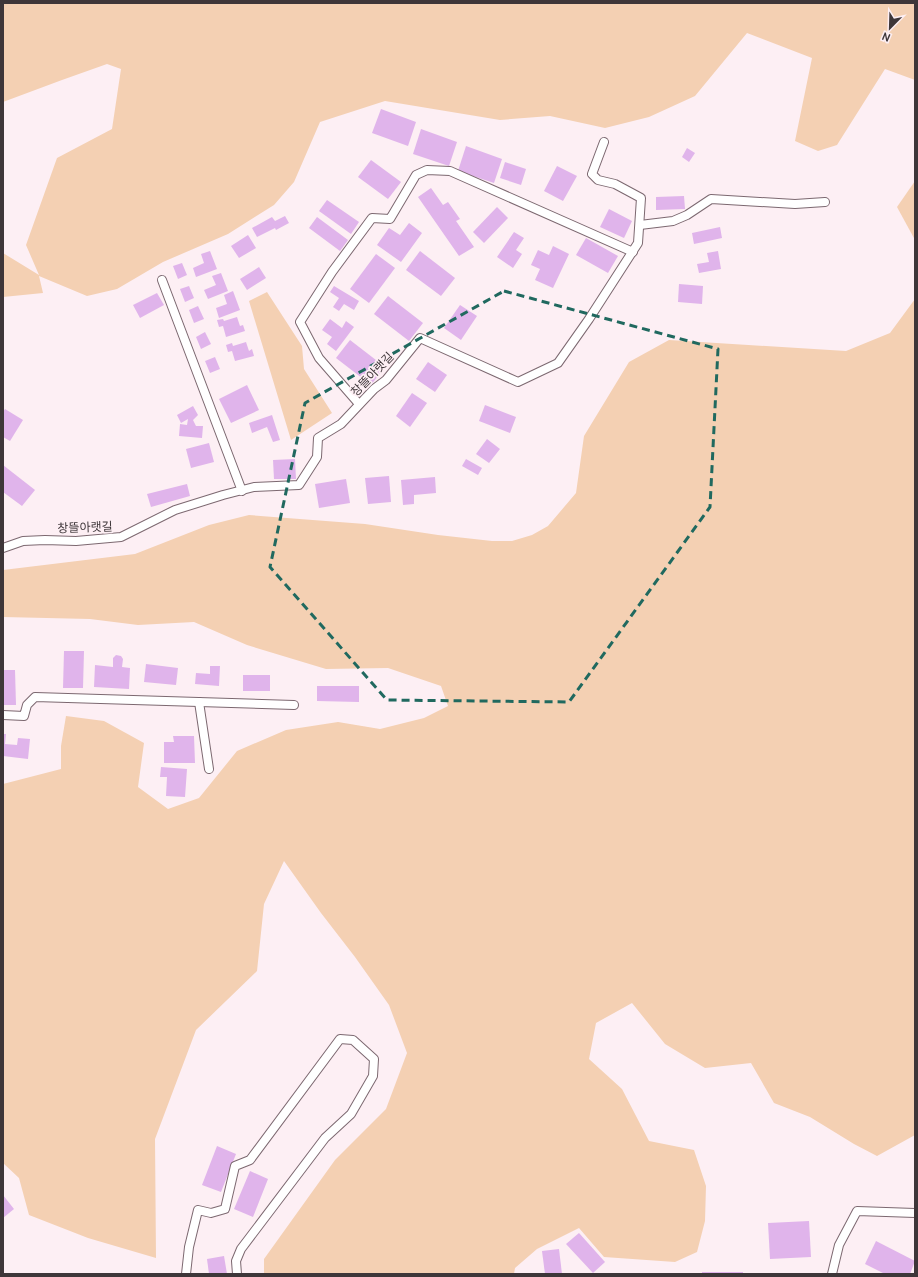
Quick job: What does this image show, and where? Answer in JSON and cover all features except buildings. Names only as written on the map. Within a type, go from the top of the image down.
[{"type":"lane","name":"창뜰아랫길","points":[[3,548],[23,541],[76,541],[121,537],[175,510],[254,487],[299,485],[317,457],[318,438],[341,424],[374,389],[386,380],[420,338],[518,382],[558,363],[589,319],[638,243],[641,198],[615,184],[598,180],[592,174],[604,142]]},
{"type":"lane","points":[[359,404],[319,358],[300,322],[332,272],[372,218],[390,219],[416,175],[427,170],[450,171],[632,252]]},
{"type":"lane","points":[[640,225],[673,221],[687,215],[711,199],[795,204],[825,202]]},
{"type":"lane","points":[[162,280],[242,491]]},
{"type":"lane","points":[[3,715],[24,716],[27,705],[36,697],[294,705]]},
{"type":"lane","points":[[199,702],[209,769]]},
{"type":"lane","points":[[186,1274],[189,1247],[198,1210],[211,1213],[225,1209],[235,1166],[250,1160],[340,1039],[353,1040],[374,1059],[373,1076],[351,1114],[325,1138],[241,1249],[236,1261],[237,1274]]},
{"type":"lane","points":[[832,1274],[839,1245],[857,1211],[915,1213]]},
{"type":"highlighted area","points":[[504,291],[718,349],[710,507],[569,702],[387,700],[270,567],[305,403]]},
{"type":"shaded area","points":[[3,3],[915,3],[915,80],[885,69],[837,145],[818,151],[795,141],[812,58],[747,33],[695,96],[649,117],[605,128],[550,116],[500,120],[385,101],[320,122],[294,182],[274,205],[228,234],[163,262],[117,289],[87,296],[39,276],[43,293],[3,297],[3,253],[39,275],[26,245],[57,158],[112,129],[121,69],[107,64],[3,102]]},
{"type":"shaded area","points":[[915,181],[915,240],[897,207]]},
{"type":"shaded area","points":[[267,292],[302,346],[304,369],[332,413],[291,440],[249,301]]},
{"type":"shaded area","points":[[915,299],[915,1135],[877,1156],[810,1117],[774,1103],[751,1063],[705,1068],[665,1044],[632,1003],[596,1023],[589,1059],[622,1089],[649,1141],[694,1150],[706,1186],[705,1221],[697,1252],[675,1262],[604,1257],[579,1228],[537,1249],[515,1268],[514,1274],[264,1274],[264,1259],[335,1160],[386,1109],[407,1053],[389,1005],[284,861],[264,904],[257,971],[196,1030],[155,1139],[156,1258],[88,1238],[29,1215],[19,1178],[3,1163],[3,784],[61,769],[61,746],[66,716],[104,721],[144,743],[138,787],[168,809],[199,798],[237,751],[286,730],[338,722],[380,729],[424,718],[448,706],[441,686],[388,668],[326,669],[247,645],[194,622],[138,625],[90,619],[3,617],[3,570],[135,554],[209,525],[249,515],[365,524],[438,535],[492,541],[512,541],[532,535],[548,526],[576,493],[584,436],[629,362],[669,340],[846,351],[890,333]]}]
